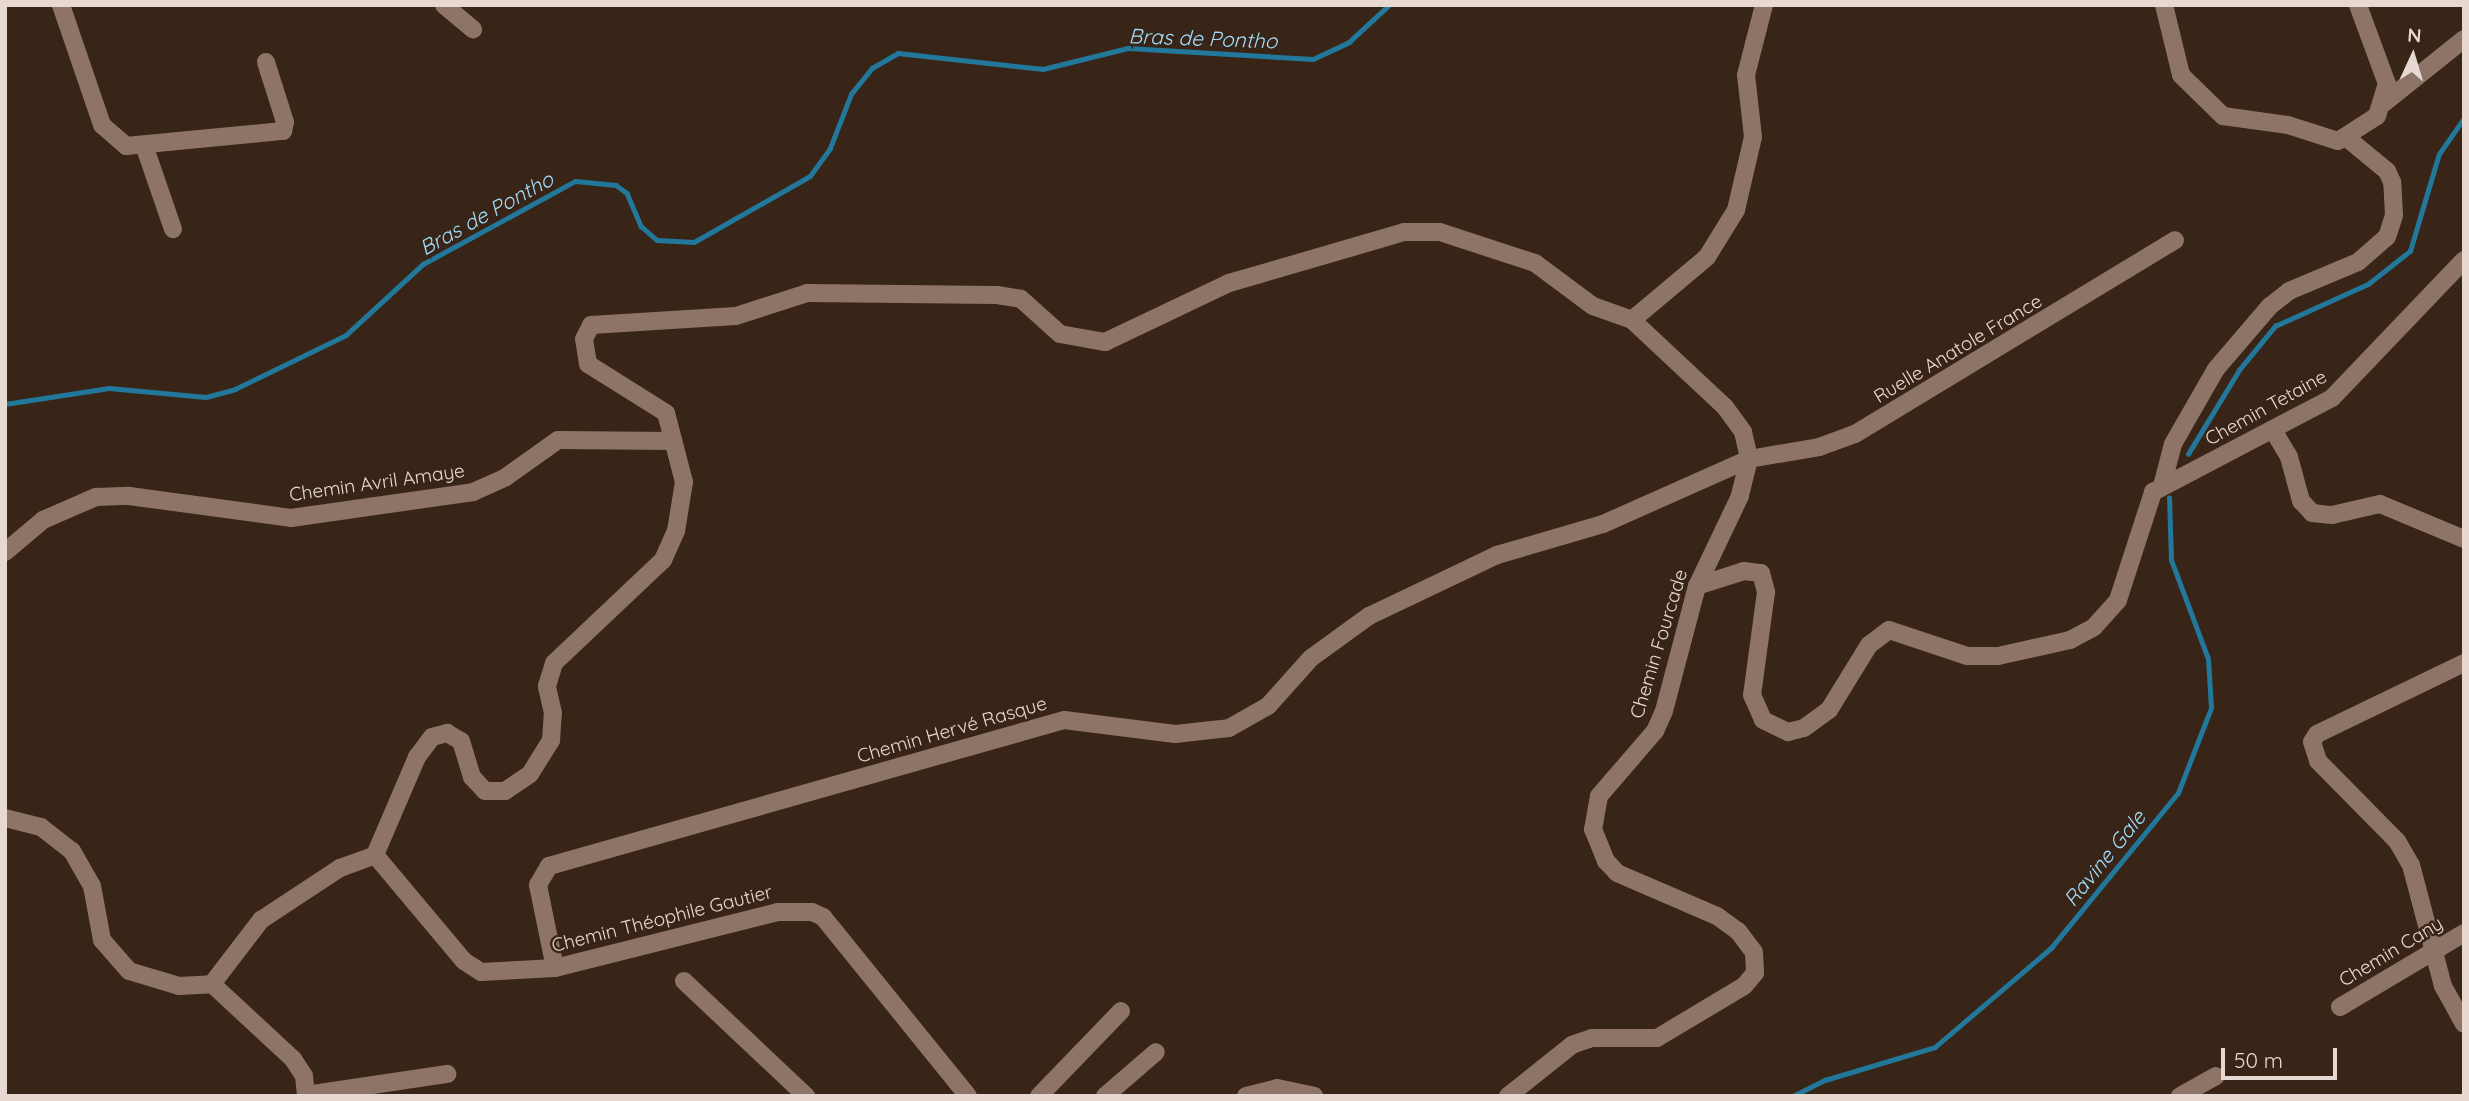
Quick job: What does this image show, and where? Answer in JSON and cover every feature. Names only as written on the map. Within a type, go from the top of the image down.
[{"type":"street","points":[[61,5],[102,125],[125,146],[283,131],[285,122],[266,62]]},
{"type":"street","points":[[444,5],[473,29]]},
{"type":"street","points":[[1632,320],[1707,257],[1735,210],[1753,137],[1746,75],[1765,5]]},
{"type":"street","points":[[2164,5],[2181,75],[2223,116],[2288,125],[2327,140],[2348,139],[2365,128],[2384,103],[2464,38]]},
{"type":"street","points":[[2358,5],[2384,64],[2384,103]]},
{"type":"street","name":"Chemin Tetaine","points":[[2162,486],[2173,444],[2216,369],[2270,306],[2289,291],[2358,262],[2387,237],[2394,215],[2392,182],[2387,171],[2348,139]]},
{"type":"street","points":[[144,145],[173,229]]},
{"type":"street","points":[[212,984],[261,920],[340,868],[375,855],[417,757],[432,737],[447,733],[461,741],[472,777],[485,791],[510,789],[538,764],[553,726],[547,686],[554,663],[656,567],[673,541],[684,482],[661,408],[623,390],[588,364],[584,339],[591,325],[736,316],[807,293],[997,295],[1021,299],[1060,334],[1105,341],[1229,283],[1422,230],[1516,254],[1593,306],[1632,320],[1725,407],[1743,432],[1749,459]]},
{"type":"street","name":"Ruelle Anatole France","points":[[1749,459],[1819,447],[1879,422],[2175,240]]},
{"type":"street","name":"Chemin Tetaine","points":[[1697,586],[1744,571],[1762,573],[1766,592],[1751,684],[1755,705],[1763,720],[1775,728],[1804,729],[1829,710],[1869,645],[1889,630],[1951,653],[1984,657],[2034,650],[2094,627],[2118,600],[2148,500],[2162,486],[2273,430],[2345,388],[2464,260]]},
{"type":"street","points":[[2273,430],[2289,457],[2301,500],[2312,513],[2379,504],[2464,539]]},
{"type":"street","name":"Chemin Avril Amaye","points":[[5,552],[43,520],[96,497],[291,517],[473,492],[506,477],[558,440],[673,441]]},
{"type":"street","name":"Chemin Fourcade","points":[[1508,1096],[1572,1045],[1592,1038],[1657,1038],[1744,986],[1755,973],[1754,952],[1738,931],[1717,916],[1617,873],[1605,861],[1593,829],[1599,796],[1655,731],[1664,712],[1697,586],[1740,496],[1749,459]]},
{"type":"street","name":"Chemin Hervé Rasque","points":[[555,968],[538,885],[549,866],[1064,720],[1175,734],[1229,728],[1268,706],[1311,658],[1369,616],[1497,555],[1603,524],[1749,459]]},
{"type":"street","points":[[2464,663],[2317,734],[2312,742],[2318,761],[2397,841],[2411,865],[2436,949],[2443,985],[2464,1024]]},
{"type":"street","points":[[5,818],[41,827],[72,851],[92,886],[102,940],[121,964],[179,986],[212,984],[293,1059],[304,1076],[306,1096],[447,1074]]},
{"type":"street","name":"Chemin Théophile Gautier","points":[[375,855],[472,968],[490,973],[555,968],[778,912],[812,912],[823,917],[968,1096]]},
{"type":"street","name":"Chemin Cany","points":[[2340,1007],[2464,933]]},
{"type":"street","points":[[684,981],[806,1096]]},
{"type":"street","points":[[1039,1096],[1121,1011]]},
{"type":"street","points":[[1105,1096],[1156,1052]]},
{"type":"street","points":[[2180,1096],[2216,1076]]},
{"type":"street","points":[[1246,1096],[1277,1088],[1314,1096]]},
{"type":"waterway","name":"Bras de Pontho","points":[[5,404],[109,388],[206,397],[235,389],[346,335],[423,264],[575,181],[616,185],[627,193],[641,226],[657,240],[694,242],[810,176],[830,148],[851,94],[872,68],[898,53],[1043,69],[1128,48],[1313,59],[1349,42],[1389,5]]},
{"type":"waterway","name":"Ravine Gale","points":[[2188,454],[2239,370],[2275,326],[2368,284],[2410,251],[2439,154],[2464,118]]},
{"type":"waterway","name":"Ravine Gale","points":[[1793,1096],[1825,1080],[1935,1047],[2051,948],[2178,793],[2211,708],[2208,659],[2171,560],[2169,498]]}]
